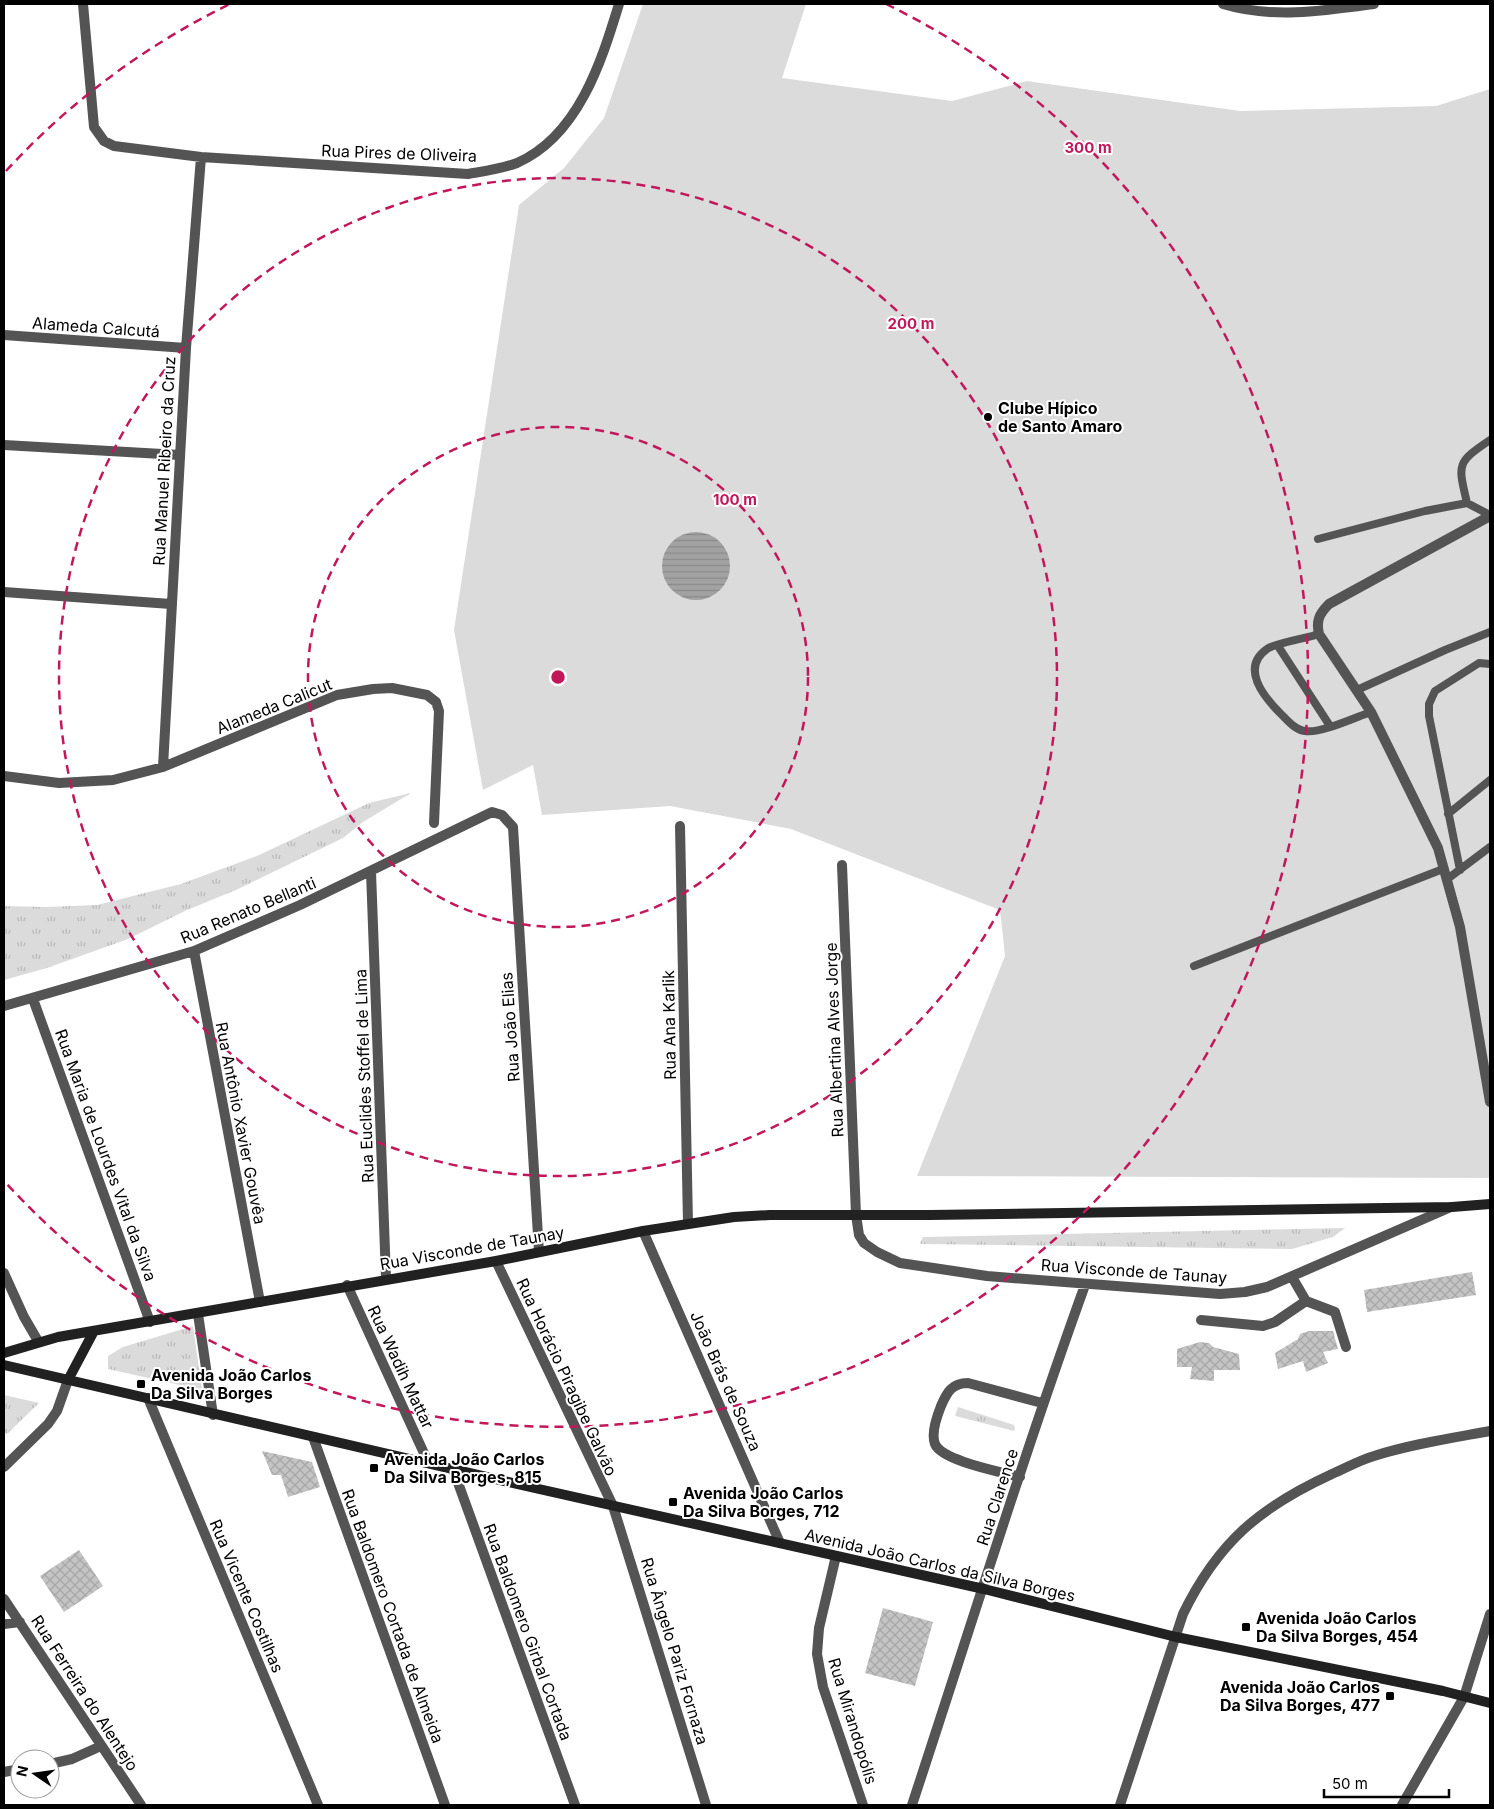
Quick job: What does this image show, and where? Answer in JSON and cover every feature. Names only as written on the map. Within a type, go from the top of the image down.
[{"type":"street","name":"Rua Pires de Oliveira","points":[[83,4],[94,127],[104,141],[114,146],[201,157],[468,174],[496,170],[518,162],[539,150],[559,134],[574,114],[596,69],[619,4]]},
{"type":"street","points":[[1223,4],[1258,11],[1289,12],[1326,11],[1374,4]]},
{"type":"street","name":"Rua Manuel Ribeiro da Cruz","points":[[164,767],[171,604],[186,348],[201,157]]},
{"type":"street","name":"Alameda Calcutá","points":[[4,335],[186,348]]},
{"type":"street","points":[[4,445],[180,455]]},
{"type":"street","points":[[1490,516],[1329,604],[1320,613],[1317,624],[1319,634],[1371,712],[1438,848],[1460,927],[1490,1102]]},
{"type":"street","points":[[4,592],[171,604]]},
{"type":"street","name":"Alameda Calicut","points":[[4,776],[59,783],[113,780],[164,767],[337,695],[373,688],[392,688],[417,692],[427,696],[436,702],[439,711],[434,823]]},
{"type":"street","name":"Rua Renato Bellanti","points":[[4,1006],[194,951],[371,872],[492,812]]},
{"type":"street","name":"Rua João Elias","points":[[492,812],[502,815],[513,828],[539,1252]]},
{"type":"street","name":"Rua Ana Karlik","points":[[680,826],[688,1223]]},
{"type":"street","name":"Rua Albertina Alves Jorge","points":[[842,865],[856,1215]]},
{"type":"street","name":"Rua Euclides Stoffel de Lima","points":[[371,872],[386,1278]]},
{"type":"street","name":"Rua Antônio Xavier Gouvêa","points":[[194,951],[260,1302]]},
{"type":"street","name":"Rua Maria de Lourdes Vital da Silva","points":[[33,999],[150,1322]]},
{"type":"street","name":"Rua Visconde de Taunay","points":[[4,1352],[38,1341],[496,1260],[688,1223],[770,1215],[1452,1207],[1490,1204]]},
{"type":"street","name":"Rua Visconde de Taunay","points":[[856,1215],[859,1235],[864,1242],[877,1252],[900,1263],[978,1275],[1085,1285],[1220,1294],[1267,1287],[1452,1207]]},
{"type":"street","name":"João Brás de Souza","points":[[643,1231],[780,1543]]},
{"type":"street","name":"Rua Horácio Piragibe Galvão","points":[[496,1260],[613,1506]]},
{"type":"street","points":[[4,1274],[24,1317],[38,1341]]},
{"type":"street","points":[[1292,1277],[1306,1301],[1335,1312],[1346,1347]]},
{"type":"street","name":"Rua Wadih Mattar","points":[[347,1285],[428,1462]]},
{"type":"street","name":"Rua Clarence","points":[[912,1805],[984,1589],[1042,1404],[1085,1285]]},
{"type":"street","points":[[1200,1320],[1263,1326],[1275,1322],[1306,1301]]},
{"type":"street","points":[[198,1314],[213,1415]]},
{"type":"street","points":[[5,1463],[53,1418],[68,1380],[94,1331]]},
{"type":"street","name":"Avenida João Carlos da Silva Borges","points":[[4,1365],[213,1415],[984,1589],[1176,1637],[1464,1696],[1490,1703]]},
{"type":"street","points":[[1020,1477],[954,1458],[939,1449],[934,1438],[938,1414],[947,1392],[959,1383],[968,1383],[1042,1404]]},
{"type":"street","name":"Rua Vicente Costilhas","points":[[148,1398],[318,1805]]},
{"type":"street","points":[[1120,1805],[1176,1637],[1193,1594],[1220,1553],[1248,1524],[1270,1507],[1300,1489],[1373,1456],[1490,1431]]},
{"type":"street","name":"Rua Baldomero Cortada de Almeida","points":[[313,1437],[446,1805]]},
{"type":"street","name":"Rua Baldomero Girbal Cortada","points":[[453,1469],[575,1805]]},
{"type":"street","name":"Rua Ângelo Pariz Fornaza","points":[[613,1506],[706,1805]]},
{"type":"street","name":"Rua Mirandopólis","points":[[836,1556],[819,1628],[817,1654],[824,1687],[863,1805]]},
{"type":"street","name":"Rua Ferreira do Alentejo","points":[[4,1599],[142,1805]]},
{"type":"street","points":[[1402,1805],[1464,1696],[1490,1614]]},
{"type":"street","points":[[4,1624],[20,1622]]},
{"type":"street","points":[[60,1761],[89,1753],[101,1746]]},
{"type":"lane","points":[[1467,503],[1460,475],[1462,464],[1468,455],[1490,440]]},
{"type":"lane","points":[[1318,539],[1425,511],[1467,503],[1490,516]]},
{"type":"lane","points":[[1357,690],[1490,632]]},
{"type":"lane","points":[[1319,634],[1267,648],[1255,662],[1255,678],[1265,698],[1292,725],[1304,731],[1330,726],[1371,712]]},
{"type":"lane","points":[[1278,646],[1330,726]]},
{"type":"lane","points":[[1460,870],[1429,716],[1431,697],[1435,691],[1479,663],[1490,664]]},
{"type":"lane","points":[[1448,814],[1490,780]]},
{"type":"lane","points":[[1446,880],[1490,846]]},
{"type":"lane","points":[[1194,966],[1443,869]]},
{"type":"green space","name":"Clube Hípico de Santo Amaro","points":[[643,4],[806,4],[782,78],[952,101],[1027,81],[1240,111],[1436,106],[1490,89],[1490,1178],[917,1176],[1005,956],[1000,910],[791,829],[670,806],[542,815],[533,765],[483,790],[454,630],[519,205],[564,168],[604,118]]},
{"type":"green space","points":[[411,793],[363,822],[343,838],[236,890],[187,910],[128,939],[47,968],[4,980],[4,906],[97,905],[181,884],[257,856],[369,803]]},
{"type":"green space","points":[[1345,1228],[1333,1237],[1292,1249],[920,1243],[923,1237]]},
{"type":"green space","points":[[193,1326],[202,1390],[108,1369],[108,1356],[123,1347]]},
{"type":"green space","points":[[4,1395],[39,1403],[7,1434],[4,1432]]},
{"type":"green space","points":[[958,1407],[1014,1425],[1015,1429],[1014,1431],[955,1416]]},
{"type":"shaded area","points":[[696,532],[709,535],[720,542],[727,553],[730,566],[727,579],[720,590],[709,597],[696,600],[683,597],[672,590],[665,579],[662,566],[665,553],[672,542],[683,535]]},
{"type":"building","points":[[1472,1272],[1476,1295],[1367,1312],[1364,1290]]},
{"type":"building","points":[[1309,1331],[1333,1331],[1338,1349],[1323,1352],[1328,1363],[1306,1372],[1303,1361],[1278,1369],[1275,1353],[1298,1339],[1300,1334]]},
{"type":"building","points":[[1200,1342],[1209,1343],[1213,1347],[1239,1354],[1240,1370],[1214,1370],[1214,1381],[1190,1379],[1192,1367],[1177,1367],[1177,1349]]},
{"type":"building","points":[[262,1451],[312,1462],[320,1487],[288,1497],[281,1475],[272,1475]]},
{"type":"building","points":[[79,1550],[103,1586],[64,1612],[40,1576]]},
{"type":"building","points":[[883,1608],[933,1622],[915,1686],[865,1673]]},
{"type":"place","name":"Clube Hípico de Santo Amaro","points":[[988,417]]},
{"type":"place","name":"Avenida João Carlos Da Silva Borges","points":[[141,1384]]},
{"type":"place","name":"Avenida João Carlos Da Silva Borges, 815","points":[[374,1468]]},
{"type":"place","name":"Avenida João Carlos Da Silva Borges, 712","points":[[673,1502]]},
{"type":"place","name":"Avenida João Carlos Da Silva Borges, 454","points":[[1246,1627]]},
{"type":"place","name":"Avenida João Carlos Da Silva Borges, 477","points":[[1390,1696]]}]
